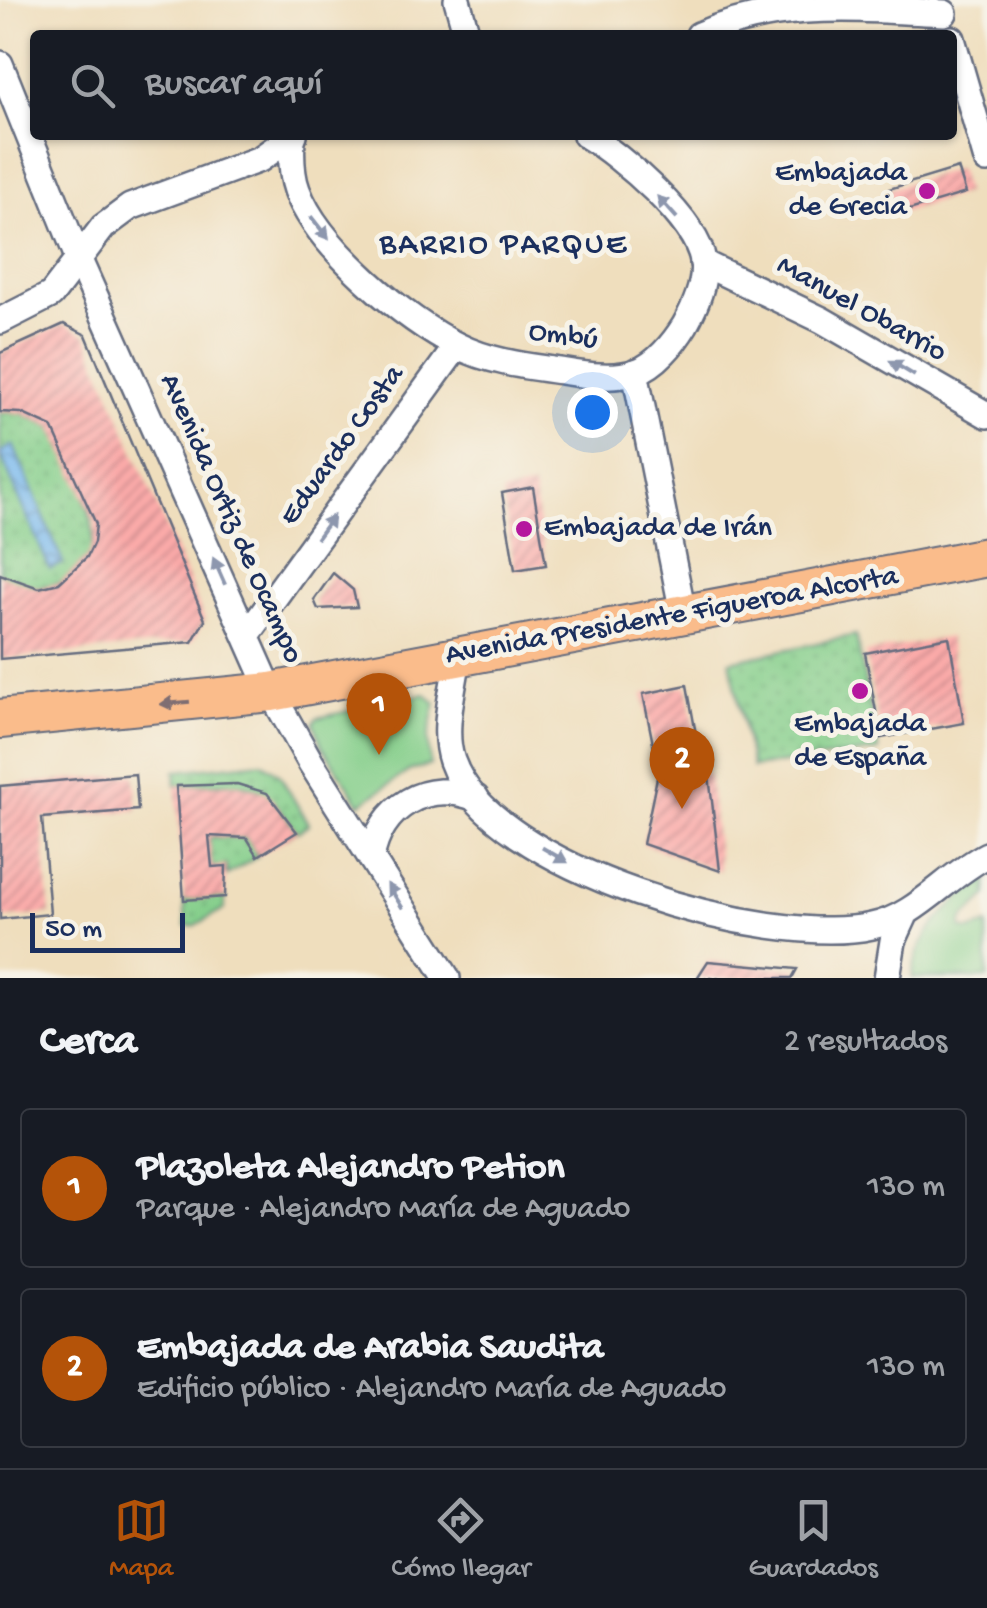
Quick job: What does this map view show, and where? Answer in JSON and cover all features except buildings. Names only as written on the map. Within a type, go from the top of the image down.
[{"type":"main road","name":"Avenida Presidente Figueroa Alcorta","points":[[0,719],[272,692],[987,557]]},
{"type":"street","points":[[457,0],[466,30]]},
{"type":"street","points":[[715,30],[783,9],[947,22]]},
{"type":"street","points":[[957,56],[987,160]]},
{"type":"street","name":"Avenida Ortiz de Ocampo","points":[[0,64],[30,138]]},
{"type":"street","name":"Avenida Ortiz de Ocampo","points":[[31,140],[79,260],[272,692],[446,978]]},
{"type":"street","points":[[0,322],[44,302],[103,228],[130,207],[251,164],[287,140]]},
{"type":"street","name":"Ombú","points":[[293,140],[296,190],[318,228],[380,290],[457,346],[530,367],[591,375],[635,372],[662,354],[680,332],[696,302],[703,263]]},
{"type":"street","points":[[594,140],[632,169],[663,202],[695,240],[703,263]]},
{"type":"street","name":"Manuel Obarrio","points":[[703,263],[822,320],[987,416]]},
{"type":"street","name":"Eduardo Costa","points":[[248,634],[457,346]]},
{"type":"street","points":[[635,372],[683,613]]},
{"type":"street","points":[[458,656],[448,742],[458,774],[476,798],[522,835],[597,878],[705,915],[845,929],[904,917]]},
{"type":"street","points":[[371,858],[386,819],[408,800],[449,791],[476,798]]},
{"type":"street","points":[[887,978],[893,941],[904,917],[962,868],[987,856]]},
{"type":"green space","points":[[0,412],[21,413],[52,427],[90,515],[93,538],[89,558],[76,574],[51,585],[24,586],[0,574]]},
{"type":"green space","points":[[856,635],[879,751],[752,767],[730,661]]},
{"type":"green space","points":[[425,694],[436,703],[428,739],[430,765],[409,771],[360,804],[322,746],[314,723],[317,718]]},
{"type":"green space","points":[[262,762],[279,774],[309,825],[297,832],[270,799],[247,785],[176,786],[175,771]]},
{"type":"green space","points":[[209,837],[247,838],[258,856],[227,875],[226,866],[212,867]]},
{"type":"green space","points":[[987,875],[987,896],[963,919],[961,928],[969,931],[987,925],[987,978],[912,978],[915,961],[929,932],[949,908]]},
{"type":"green space","points":[[225,897],[224,909],[194,926],[186,926],[184,900]]},
{"type":"water","points":[[13,445],[63,563],[50,569],[0,453]]},
{"type":"place","name":"Embajada de Grecia","points":[[927,191]]},
{"type":"place","name":"Embajada de Irán","points":[[524,529]]},
{"type":"place","name":"Embajada de España","points":[[860,691]]},
{"type":"place","name":"Plazoleta Alejandro Petion","points":[[379,755]]},
{"type":"place","name":"Embajada de Arabia Saudita","points":[[682,809]]},
{"type":"district","name":"BARRIO PARQUE","points":[[504,246]]}]
